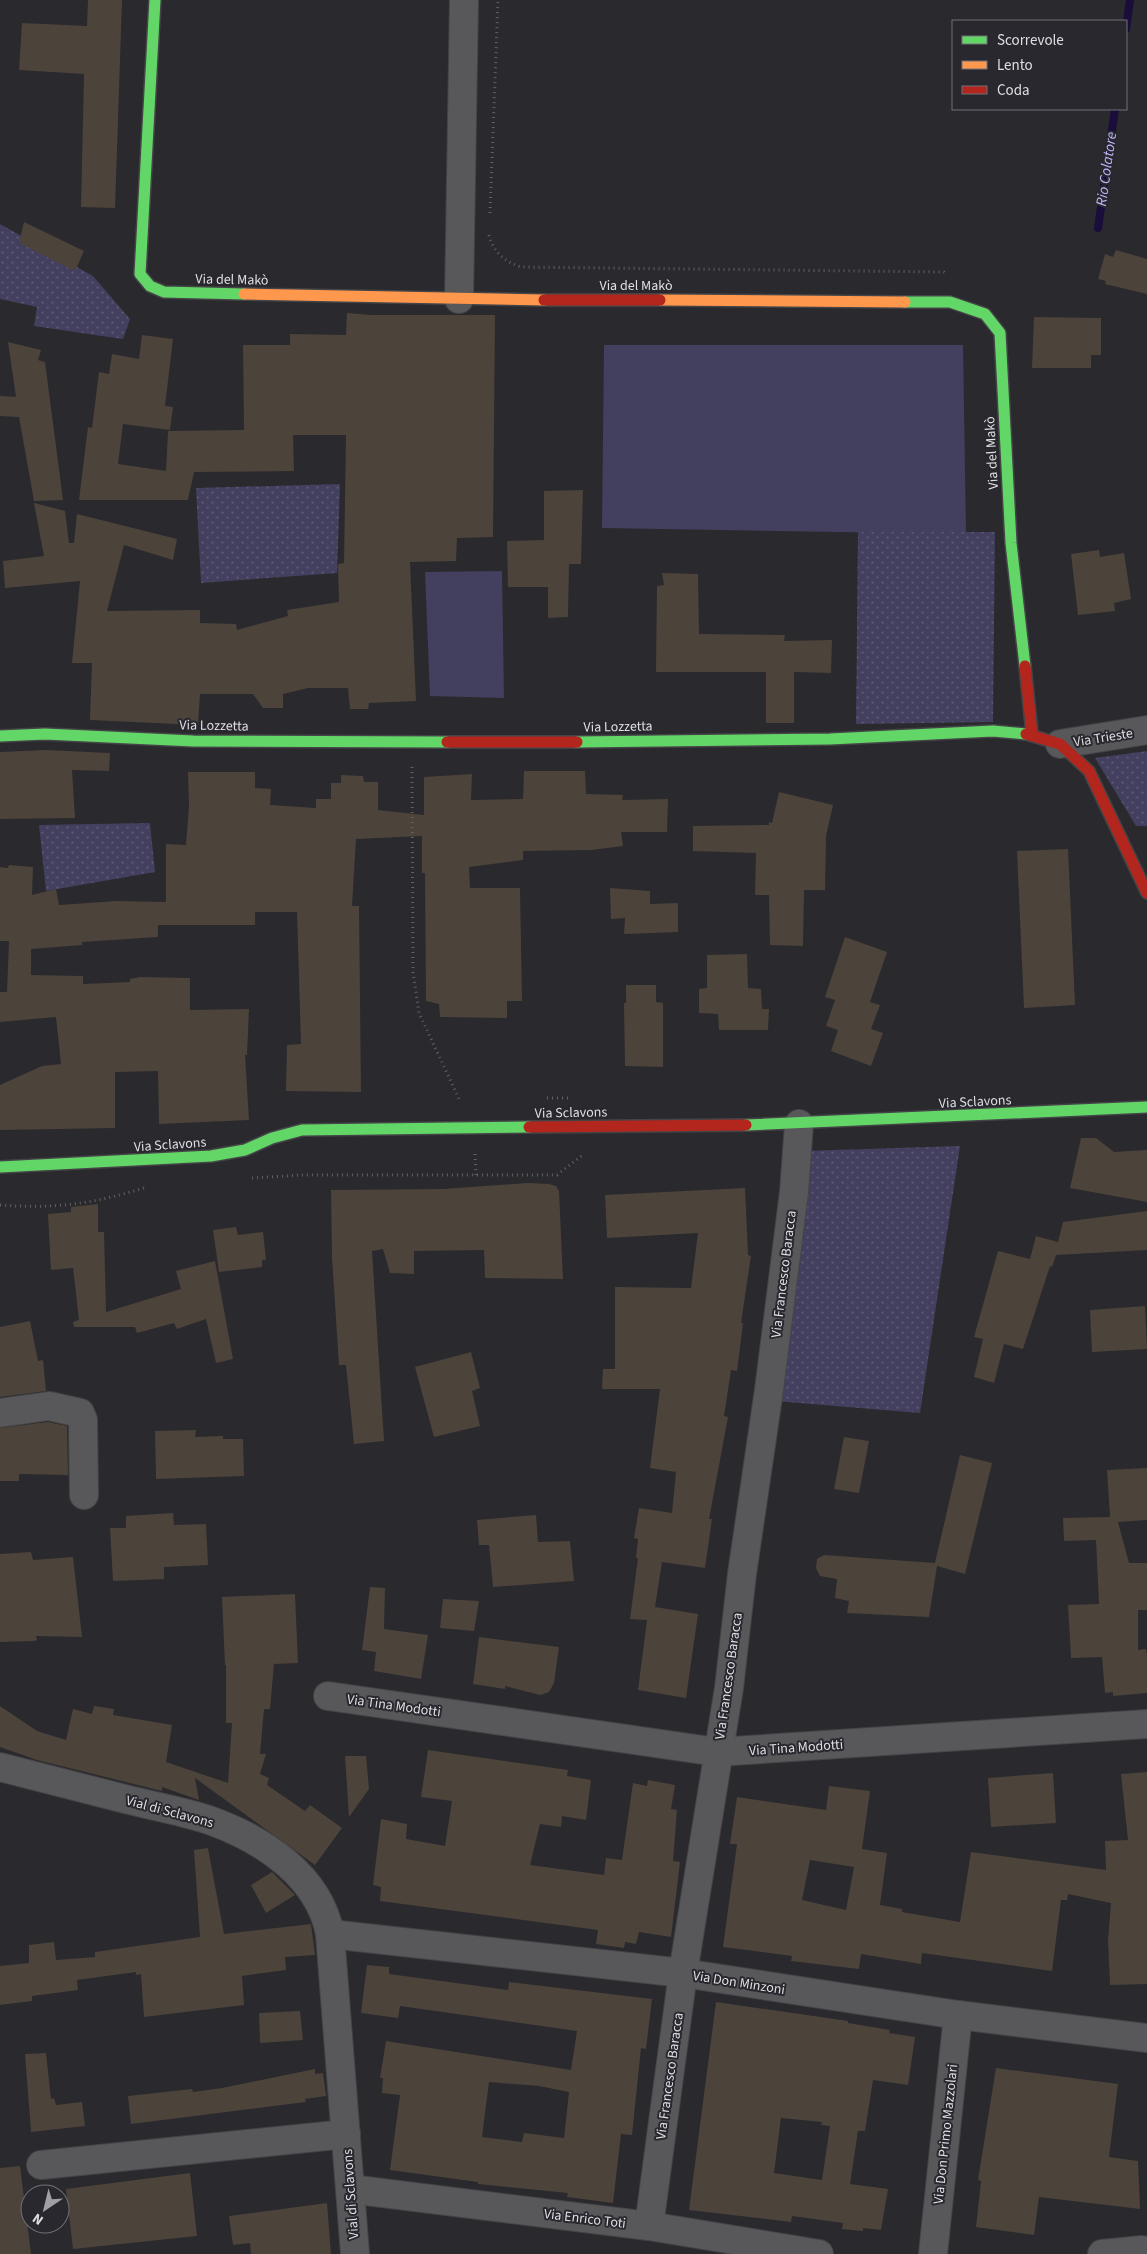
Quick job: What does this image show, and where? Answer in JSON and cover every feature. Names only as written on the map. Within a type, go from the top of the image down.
[{"type":"street","name":"Via del Makò","points":[[155,0],[140,274],[150,286],[164,292],[459,298],[950,302],[986,314],[1000,333],[1011,543],[1032,734]]},
{"type":"street","points":[[459,298],[464,0]]},
{"type":"street","name":"Via Trieste","points":[[1060,744],[1147,730]]},
{"type":"street","name":"Via Lozzetta","points":[[0,736],[46,734],[202,741],[413,741],[830,739],[993,731],[1032,734],[1060,744],[1088,771],[1147,893]]},
{"type":"street","name":"Via Sclavons","points":[[0,1167],[211,1156],[245,1150],[272,1138],[302,1130],[799,1124],[1147,1108]]},
{"type":"street","name":"Via Francesco Baracca","points":[[650,2226],[683,1973],[717,1752],[729,1688],[742,1574],[769,1390],[792,1201],[799,1124]]},
{"type":"street","points":[[0,1413],[49,1406],[80,1413],[83,1420],[84,1495]]},
{"type":"street","name":"Via Tina Modotti","points":[[328,1696],[717,1752],[1147,1724]]},
{"type":"street","name":"Vial di Sclavons","points":[[0,1767],[209,1820],[255,1841],[281,1858],[310,1886],[327,1915],[330,1934],[355,2254]]},
{"type":"street","name":"Via Don Minzoni","points":[[330,1934],[683,1973],[958,2015],[1147,2038]]},
{"type":"street","name":"Via Don Primo Mazzolari","points":[[933,2254],[958,2015]]},
{"type":"street","name":"Vial di Sclavons","points":[[41,2165],[346,2134]]},
{"type":"street","name":"Via Enrico Toti","points":[[350,2189],[650,2226],[819,2254]]},
{"type":"street","points":[[1102,2254],[1142,2250]]},
{"type":"path","points":[[490,217],[498,0]]},
{"type":"path","points":[[489,227],[489,237],[497,253],[509,264],[521,268],[944,272],[950,280],[950,302]]},
{"type":"path","points":[[413,741],[413,972],[419,1013],[460,1100]]},
{"type":"path","points":[[246,1178],[302,1175],[557,1175],[590,1149]]},
{"type":"path","points":[[0,1205],[63,1206],[103,1200],[152,1185]]},
{"type":"shaded area","points":[[0,224],[93,276],[130,319],[123,339],[34,326],[37,307],[0,299]]},
{"type":"shaded area","points":[[604,345],[963,345],[966,534],[602,528]]},
{"type":"shaded area","points":[[340,484],[337,573],[201,583],[196,488]]},
{"type":"shaded area","points":[[858,532],[995,532],[993,722],[856,724]]},
{"type":"shaded area","points":[[502,571],[504,698],[430,696],[425,572]]},
{"type":"shaded area","points":[[1147,751],[1147,826],[1136,826],[1095,758]]},
{"type":"shaded area","points":[[150,823],[155,872],[46,891],[39,825]]},
{"type":"shaded area","points":[[960,1146],[920,1413],[775,1401],[803,1151]]},
{"type":"building","points":[[88,0],[122,0],[115,208],[81,207],[84,74],[19,70],[22,23],[87,26]]},
{"type":"building","points":[[24,222],[84,251],[75,271],[19,243]]},
{"type":"building","points":[[1116,250],[1147,259],[1147,294],[1105,284],[1106,281],[1098,279],[1105,254],[1113,257]]},
{"type":"building","points":[[347,313],[371,315],[495,315],[493,537],[457,538],[456,561],[410,562],[416,701],[369,703],[368,709],[350,709],[348,688],[308,688],[283,694],[283,708],[263,708],[253,694],[200,694],[198,725],[90,720],[92,663],[72,663],[80,581],[5,588],[3,561],[44,556],[34,503],[65,511],[69,543],[74,543],[77,514],[177,539],[173,560],[124,545],[107,611],[200,610],[200,623],[236,624],[237,630],[288,616],[287,610],[339,602],[338,564],[344,563],[346,435],[293,435],[294,471],[194,472],[188,500],[79,500],[88,427],[92,428],[99,372],[109,374],[112,354],[139,359],[142,335],[173,339],[165,406],[173,407],[170,430],[123,424],[118,464],[166,471],[168,431],[244,430],[243,345],[290,345],[290,334],[346,335]]},
{"type":"building","points":[[1034,317],[1101,318],[1101,355],[1091,355],[1091,368],[1032,368]]},
{"type":"building","points":[[8,342],[41,350],[38,360],[45,362],[63,500],[34,501],[19,417],[0,416],[0,396],[16,397]]},
{"type":"building","points":[[583,490],[581,564],[569,564],[568,617],[548,618],[548,587],[508,587],[507,541],[544,540],[544,491]]},
{"type":"building","points":[[1099,550],[1100,557],[1124,553],[1131,599],[1114,603],[1115,611],[1078,615],[1071,554]]},
{"type":"building","points":[[662,573],[698,574],[699,634],[785,635],[784,641],[832,640],[831,673],[794,672],[794,723],[766,723],[766,672],[656,672],[657,586],[664,585]]},
{"type":"building","points":[[45,750],[110,753],[109,771],[72,770],[75,818],[0,819],[0,752]]},
{"type":"building","points":[[524,771],[585,771],[586,794],[623,795],[622,800],[668,799],[667,832],[621,832],[623,846],[591,850],[523,851],[523,860],[469,867],[470,888],[520,888],[522,1001],[507,1001],[507,1018],[440,1017],[439,1004],[426,1001],[425,873],[422,873],[422,836],[356,839],[352,906],[359,906],[361,1092],[286,1091],[287,1045],[301,1044],[297,912],[255,912],[255,925],[158,925],[158,937],[82,942],[82,945],[31,949],[31,975],[83,976],[83,984],[130,982],[130,979],[140,977],[190,978],[190,1010],[249,1009],[247,1055],[245,1055],[249,1120],[159,1124],[158,1071],[115,1072],[115,1128],[0,1130],[0,1085],[42,1066],[61,1064],[56,1017],[0,1022],[0,992],[7,992],[9,941],[0,941],[0,867],[8,868],[9,865],[33,867],[32,895],[56,889],[59,905],[117,901],[166,902],[166,844],[186,845],[189,806],[188,772],[255,772],[255,788],[271,789],[270,805],[316,808],[316,799],[331,799],[331,783],[341,783],[341,775],[363,776],[364,782],[378,782],[378,810],[424,815],[424,777],[472,774],[471,800],[523,799]]},
{"type":"building","points":[[779,792],[833,805],[826,836],[825,890],[804,890],[803,946],[770,945],[769,895],[755,895],[756,853],[693,851],[693,826],[769,825],[769,822],[772,823]]},
{"type":"building","points":[[1068,849],[1075,1005],[1024,1008],[1017,851]]},
{"type":"building","points":[[610,888],[650,891],[650,904],[678,903],[678,932],[624,934],[625,918],[611,919]]},
{"type":"building","points":[[845,937],[887,952],[870,1002],[880,1005],[871,1029],[883,1033],[871,1066],[831,1051],[838,1030],[826,1026],[835,1000],[825,997]]},
{"type":"building","points":[[747,954],[748,988],[761,989],[762,1009],[769,1009],[768,1030],[719,1030],[718,1014],[699,1013],[699,989],[707,988],[707,955]]},
{"type":"building","points":[[626,985],[656,985],[656,1002],[663,1003],[663,1067],[625,1066],[624,1003],[626,1003]]},
{"type":"building","points":[[1081,1138],[1096,1138],[1114,1152],[1147,1150],[1147,1202],[1070,1188]]},
{"type":"building","points":[[528,1183],[549,1184],[556,1186],[559,1191],[563,1279],[485,1278],[484,1250],[414,1251],[414,1274],[390,1273],[383,1249],[372,1251],[384,1441],[354,1444],[346,1365],[339,1365],[332,1258],[331,1190],[444,1189]]},
{"type":"building","points":[[745,1188],[748,1255],[751,1256],[741,1323],[743,1323],[737,1371],[731,1370],[724,1416],[728,1417],[709,1519],[712,1519],[705,1568],[662,1562],[655,1607],[698,1614],[686,1698],[638,1690],[647,1620],[630,1619],[638,1558],[636,1558],[638,1539],[634,1538],[639,1508],[672,1513],[676,1472],[650,1468],[660,1389],[602,1389],[603,1369],[615,1369],[615,1287],[691,1288],[698,1233],[607,1238],[605,1195]]},
{"type":"building","points":[[98,1204],[98,1232],[104,1232],[106,1312],[181,1289],[176,1271],[215,1261],[233,1359],[216,1363],[206,1319],[177,1329],[174,1323],[137,1333],[135,1327],[74,1327],[73,1322],[79,1320],[73,1268],[51,1270],[48,1214],[71,1212],[71,1207]]},
{"type":"building","points":[[1147,1211],[1147,1250],[1056,1255],[1052,1267],[1050,1266],[1023,1349],[1004,1344],[994,1383],[974,1377],[983,1339],[974,1337],[998,1251],[1030,1259],[1036,1236],[1058,1242],[1063,1222]]},
{"type":"building","points":[[236,1227],[238,1235],[263,1232],[266,1260],[262,1260],[262,1267],[219,1272],[213,1230]]},
{"type":"building","points":[[1145,1306],[1147,1349],[1092,1352],[1090,1310]]},
{"type":"building","points":[[30,1321],[38,1361],[43,1360],[46,1391],[0,1397],[0,1327]]},
{"type":"building","points":[[471,1352],[480,1388],[472,1391],[480,1426],[434,1437],[415,1367]]},
{"type":"building","points":[[48,1422],[67,1426],[68,1475],[19,1474],[19,1481],[0,1481],[0,1428]]},
{"type":"building","points":[[196,1430],[195,1437],[223,1436],[223,1439],[243,1439],[244,1476],[156,1479],[155,1431]]},
{"type":"building","points":[[844,1437],[869,1441],[859,1493],[834,1489]]},
{"type":"building","points":[[960,1455],[992,1463],[965,1574],[937,1566],[929,1617],[847,1613],[849,1601],[835,1598],[837,1579],[820,1576],[816,1568],[817,1559],[824,1555],[935,1563]]},
{"type":"building","points":[[1147,1468],[1147,1520],[1118,1522],[1129,1563],[1147,1563],[1147,1610],[1138,1610],[1138,1650],[1146,1649],[1147,1693],[1113,1696],[1113,1692],[1105,1693],[1102,1657],[1071,1658],[1068,1605],[1099,1604],[1096,1540],[1064,1541],[1063,1518],[1110,1517],[1107,1470]]},
{"type":"building","points":[[173,1513],[174,1525],[206,1524],[208,1565],[164,1567],[164,1579],[113,1581],[110,1528],[126,1528],[126,1516]]},
{"type":"building","points":[[536,1515],[538,1542],[570,1541],[574,1581],[493,1587],[489,1545],[479,1545],[477,1520]]},
{"type":"building","points":[[31,1552],[33,1560],[73,1557],[82,1637],[36,1636],[37,1640],[34,1641],[0,1642],[0,1554]]},
{"type":"building","points":[[370,1587],[385,1588],[384,1629],[428,1635],[421,1679],[374,1671],[376,1652],[362,1650]]},
{"type":"building","points":[[295,1594],[298,1663],[274,1664],[270,1709],[264,1709],[260,1754],[266,1754],[260,1774],[269,1778],[267,1785],[305,1811],[310,1805],[342,1828],[315,1865],[195,1778],[199,1800],[162,1787],[162,1791],[37,1760],[0,1747],[0,1706],[37,1731],[66,1740],[73,1709],[92,1714],[94,1706],[114,1709],[113,1715],[172,1725],[166,1762],[228,1783],[232,1723],[226,1723],[226,1665],[222,1597]]},
{"type":"building","points":[[443,1599],[479,1601],[474,1631],[440,1628]]},
{"type":"building","points":[[479,1637],[559,1647],[554,1683],[549,1692],[540,1695],[505,1686],[505,1689],[473,1684]]},
{"type":"building","points":[[428,1750],[568,1770],[567,1776],[591,1780],[586,1820],[562,1816],[561,1827],[540,1824],[530,1865],[604,1875],[606,1858],[622,1860],[633,1783],[647,1786],[648,1780],[675,1785],[671,1809],[677,1810],[673,1861],[680,1862],[671,1937],[639,1932],[636,1944],[625,1942],[624,1948],[596,1944],[598,1930],[380,1901],[381,1887],[373,1885],[381,1819],[407,1824],[406,1839],[445,1846],[452,1801],[421,1797]]},
{"type":"building","points":[[345,1756],[366,1756],[369,1789],[349,1817]]},
{"type":"building","points":[[1147,1772],[1147,1984],[1110,1985],[1108,1940],[1111,1903],[1068,1894],[1067,1900],[1061,1900],[1052,1971],[922,1953],[921,1964],[861,1954],[859,1969],[791,1961],[792,1956],[723,1947],[737,1844],[730,1844],[737,1797],[826,1810],[829,1786],[870,1791],[862,1849],[887,1853],[880,1905],[902,1909],[902,1912],[960,1922],[971,1852],[1106,1870],[1105,1841],[1128,1840],[1121,1774]],"holes":[[[810,1860],[854,1867],[846,1910],[802,1900]]]},
{"type":"building","points":[[1053,1773],[1056,1823],[991,1827],[988,1778]]},
{"type":"building","points":[[208,1848],[224,1934],[311,1924],[315,1955],[285,1957],[286,1970],[242,1976],[244,2005],[144,2017],[141,1974],[136,1975],[136,1972],[77,1980],[78,1990],[32,1996],[32,2001],[0,2005],[0,1966],[29,1963],[29,1945],[54,1942],[56,1960],[95,1957],[95,1952],[200,1937],[194,1850]]},
{"type":"building","points":[[272,1872],[295,1895],[266,1913],[251,1885]]},
{"type":"building","points":[[367,1965],[389,1967],[389,1974],[508,1990],[509,1982],[652,1999],[646,2049],[641,2048],[632,2135],[621,2134],[613,2203],[567,2197],[568,2193],[478,2184],[478,2182],[390,2170],[400,2095],[382,2093],[383,2078],[380,2078],[386,2041],[571,2070],[577,2031],[400,2006],[398,2018],[361,2013]],"holes":[[[489,2082],[539,2086],[569,2092],[564,2138],[524,2133],[522,2142],[482,2137]]]},
{"type":"building","points":[[716,2002],[848,2021],[848,2023],[890,2030],[889,2033],[915,2037],[908,2085],[873,2080],[865,2131],[858,2131],[850,2184],[888,2189],[881,2230],[863,2228],[863,2231],[842,2229],[843,2223],[792,2216],[791,2222],[689,2210]],"holes":[[[781,2118],[822,2122],[821,2125],[830,2126],[822,2180],[774,2173]]]},
{"type":"building","points":[[300,2011],[303,2040],[260,2043],[259,2013]]},
{"type":"building","points":[[46,2053],[51,2099],[54,2098],[56,2105],[82,2102],[85,2126],[31,2132],[25,2054]]},
{"type":"building","points":[[996,2068],[1118,2084],[1109,2157],[1138,2161],[1140,2209],[1039,2197],[1034,2235],[976,2227],[981,2181],[978,2180]]},
{"type":"building","points":[[315,2069],[315,2074],[323,2073],[326,2096],[305,2099],[306,2102],[131,2124],[128,2096],[192,2089],[193,2092],[222,2088]]},
{"type":"building","points":[[20,2166],[22,2184],[20,2184],[20,2234],[28,2234],[31,2254],[0,2254],[0,2168]]},
{"type":"building","points":[[190,2173],[197,2236],[73,2249],[70,2223],[70,2188]]},
{"type":"building","points":[[327,2203],[331,2254],[251,2254],[250,2243],[233,2245],[229,2216]]},
{"type":"waterway","name":"Rio Colatore","points":[[1127,22],[1130,0]]},
{"type":"waterway","name":"Rio Colatore","points":[[1098,228],[1115,110]]},
{"type":"traffic: fast","points":[[155,0],[140,274],[150,286],[164,292],[244,294]]},
{"type":"traffic: fast","points":[[905,302],[950,302],[985,314],[1000,333],[1011,543],[1025,666]]},
{"type":"traffic: fast","points":[[577,742],[830,739],[993,731],[1026,734]]},
{"type":"traffic: fast","points":[[0,736],[45,734],[193,741],[447,742]]},
{"type":"traffic: fast","points":[[746,1125],[1147,1107]]},
{"type":"traffic: fast","points":[[0,1167],[211,1156],[245,1150],[272,1138],[302,1130],[529,1127]]},
{"type":"traffic: slow","points":[[244,294],[544,300]]},
{"type":"traffic: slow","points":[[660,300],[905,302]]},
{"type":"traffic: jam","points":[[544,300],[660,300]]},
{"type":"traffic: jam","points":[[1025,666],[1032,734]]},
{"type":"traffic: jam","points":[[1026,734],[1060,744],[1089,771],[1147,893]]},
{"type":"traffic: jam","points":[[447,742],[577,742]]},
{"type":"traffic: jam","points":[[529,1127],[746,1125]]}]
